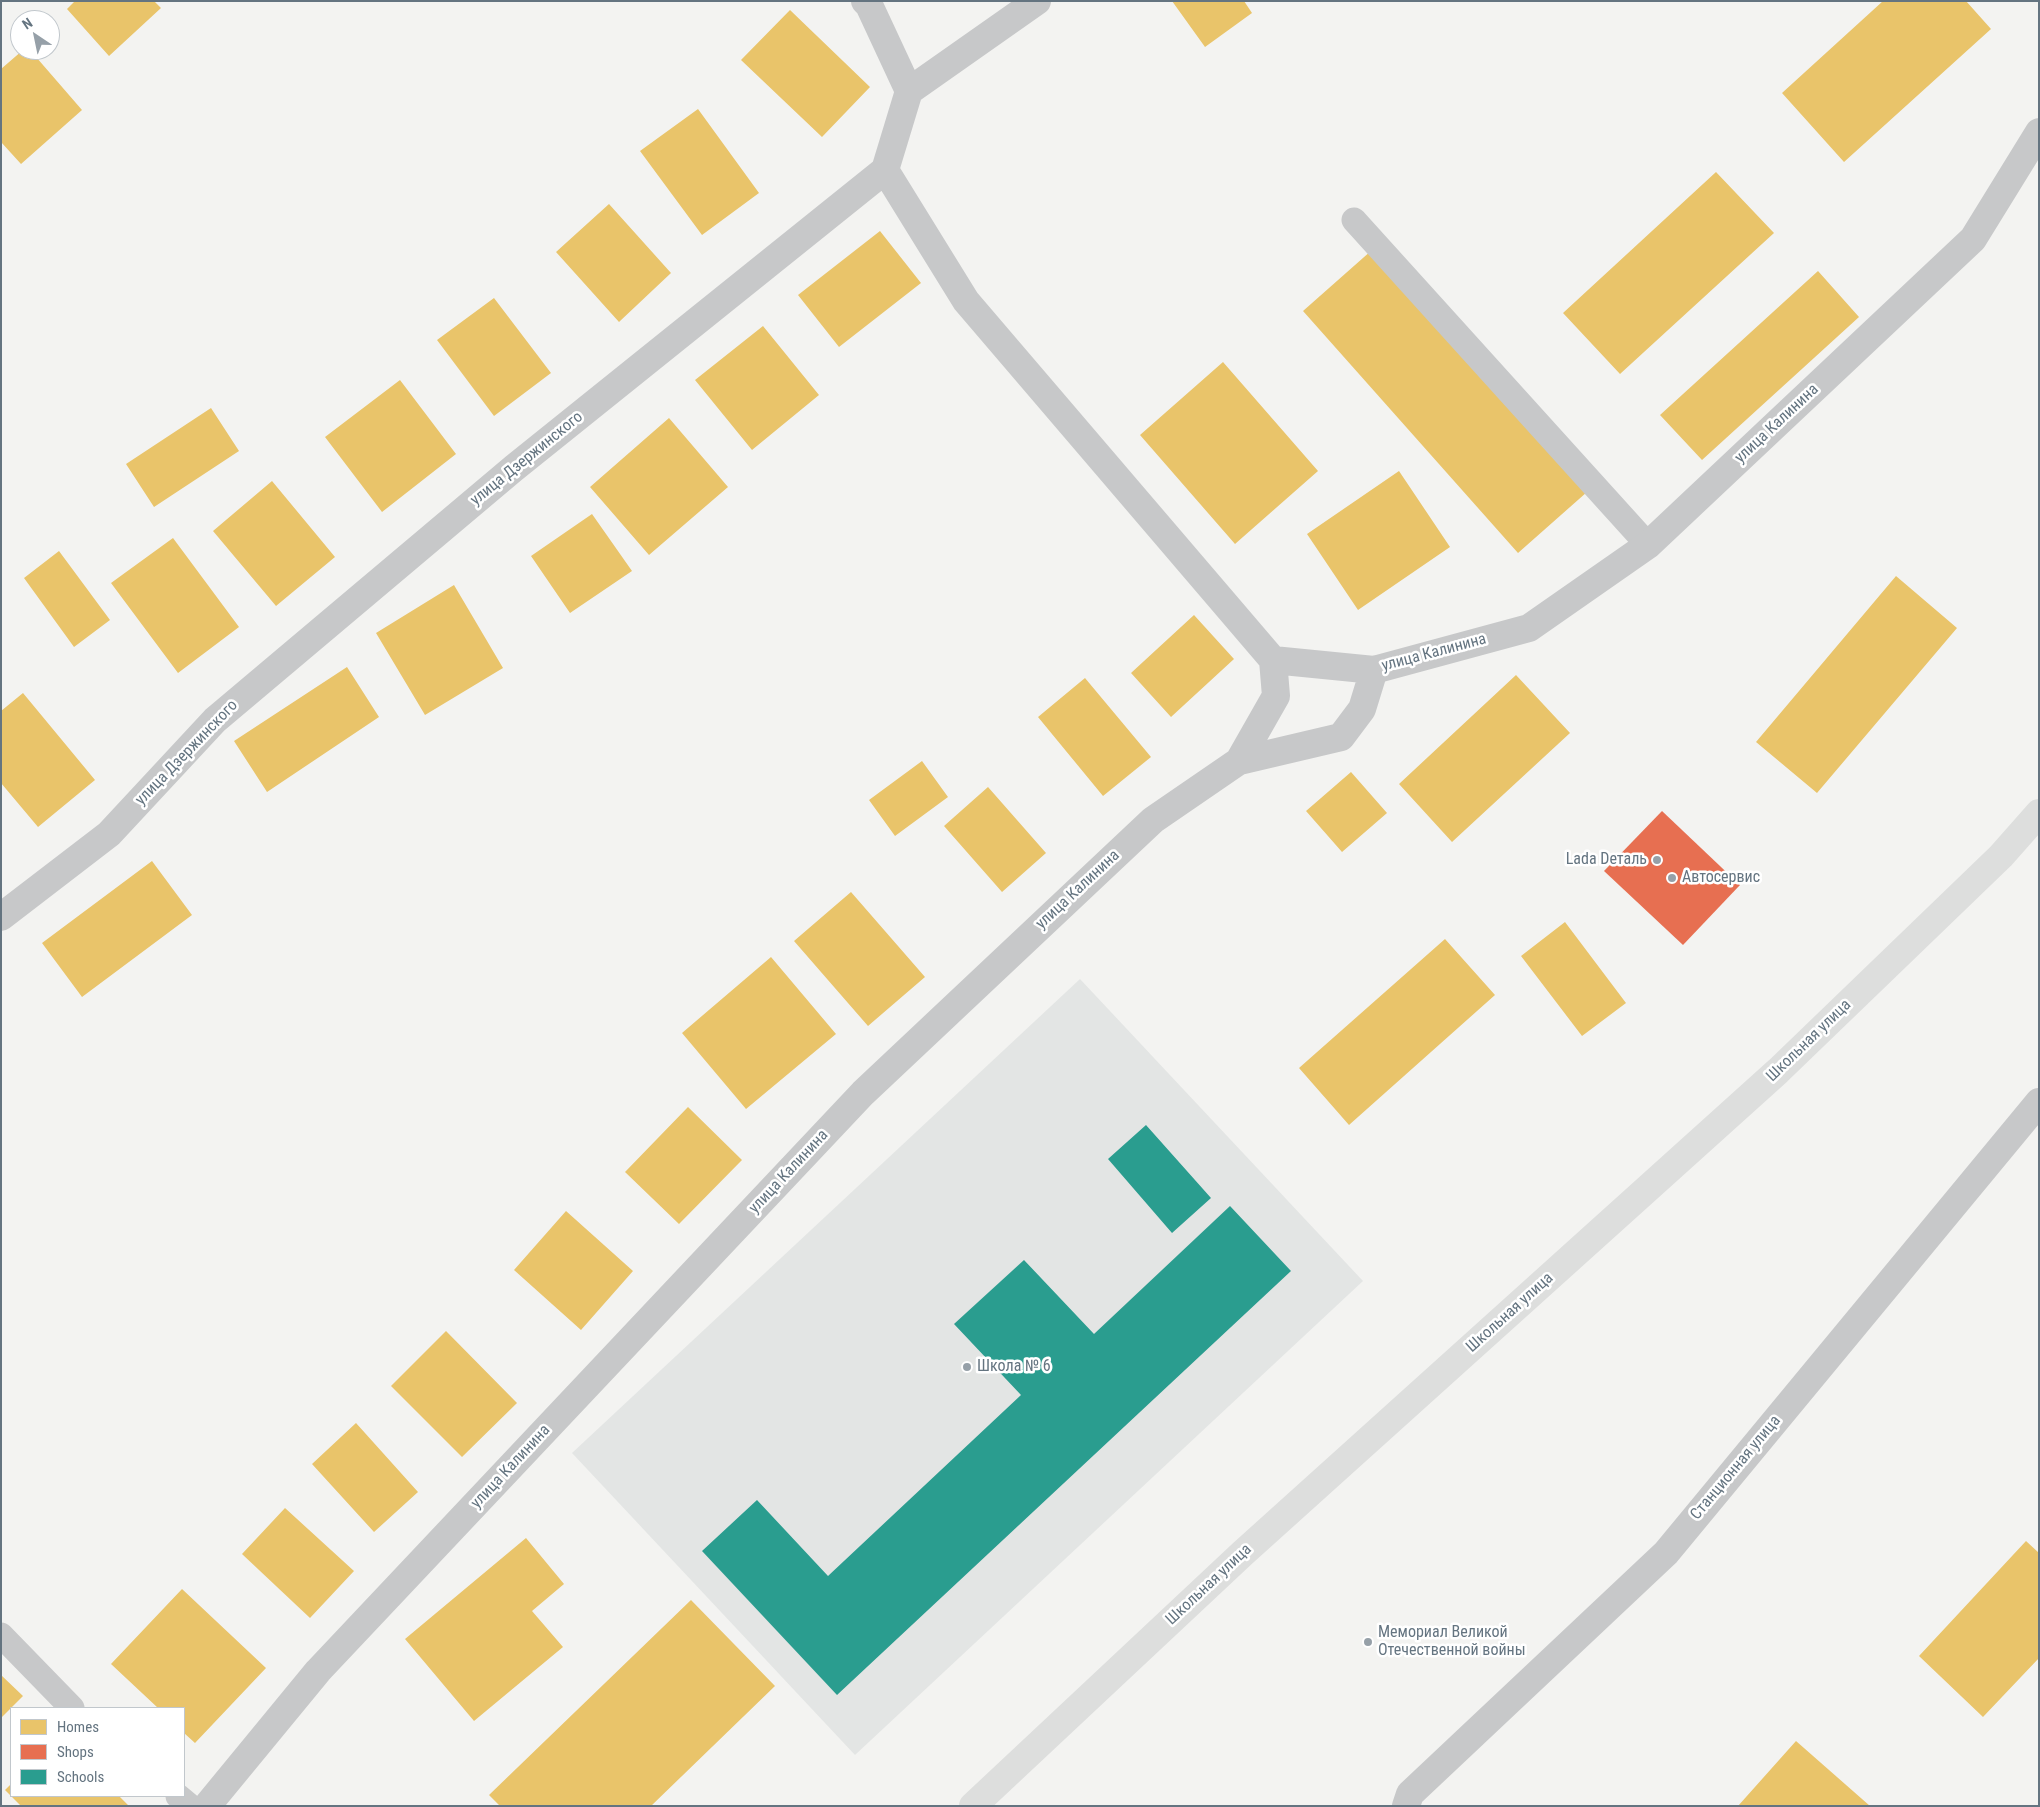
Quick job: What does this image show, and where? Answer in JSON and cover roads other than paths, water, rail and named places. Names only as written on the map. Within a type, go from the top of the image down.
[{"type":"main road","name":"Школьная улица","points":[[973,1806],[1243,1553],[1778,1071],[2001,856],[2039,813]]},
{"type":"street","points":[[865,1],[909,91]]},
{"type":"street","points":[[1037,1],[909,91],[885,170],[966,301],[1273,660],[1276,696],[1239,762]]},
{"type":"street","name":"улица Калинина","points":[[207,1806],[318,1671],[863,1094],[1153,820],[1239,762],[1341,737],[1362,709],[1374,670],[1528,628],[1648,545],[1973,239],[2039,132]]},
{"type":"street","name":"улица Дзержинского","points":[[1,917],[109,834],[222,714],[514,468],[885,170]]},
{"type":"street","points":[[1273,660],[1374,670]]},
{"type":"street","name":"Станционная улица","points":[[1406,1806],[1410,1794],[1666,1553],[2039,1102]]},
{"type":"lane","points":[[1354,220],[1648,545]]},
{"type":"lane","points":[[1,1635],[71,1707]]},
{"type":"lane","points":[[179,1797],[190,1806]]},
{"type":"place","name":"Lada Dеталь","points":[[1657,860]]},
{"type":"place","name":"Автосервис","points":[[1672,878]]},
{"type":"place","name":"Школа № 6","points":[[967,1367]]},
{"type":"place","name":"Мемориал Великой Отечественной войны","points":[[1368,1642]]}]
